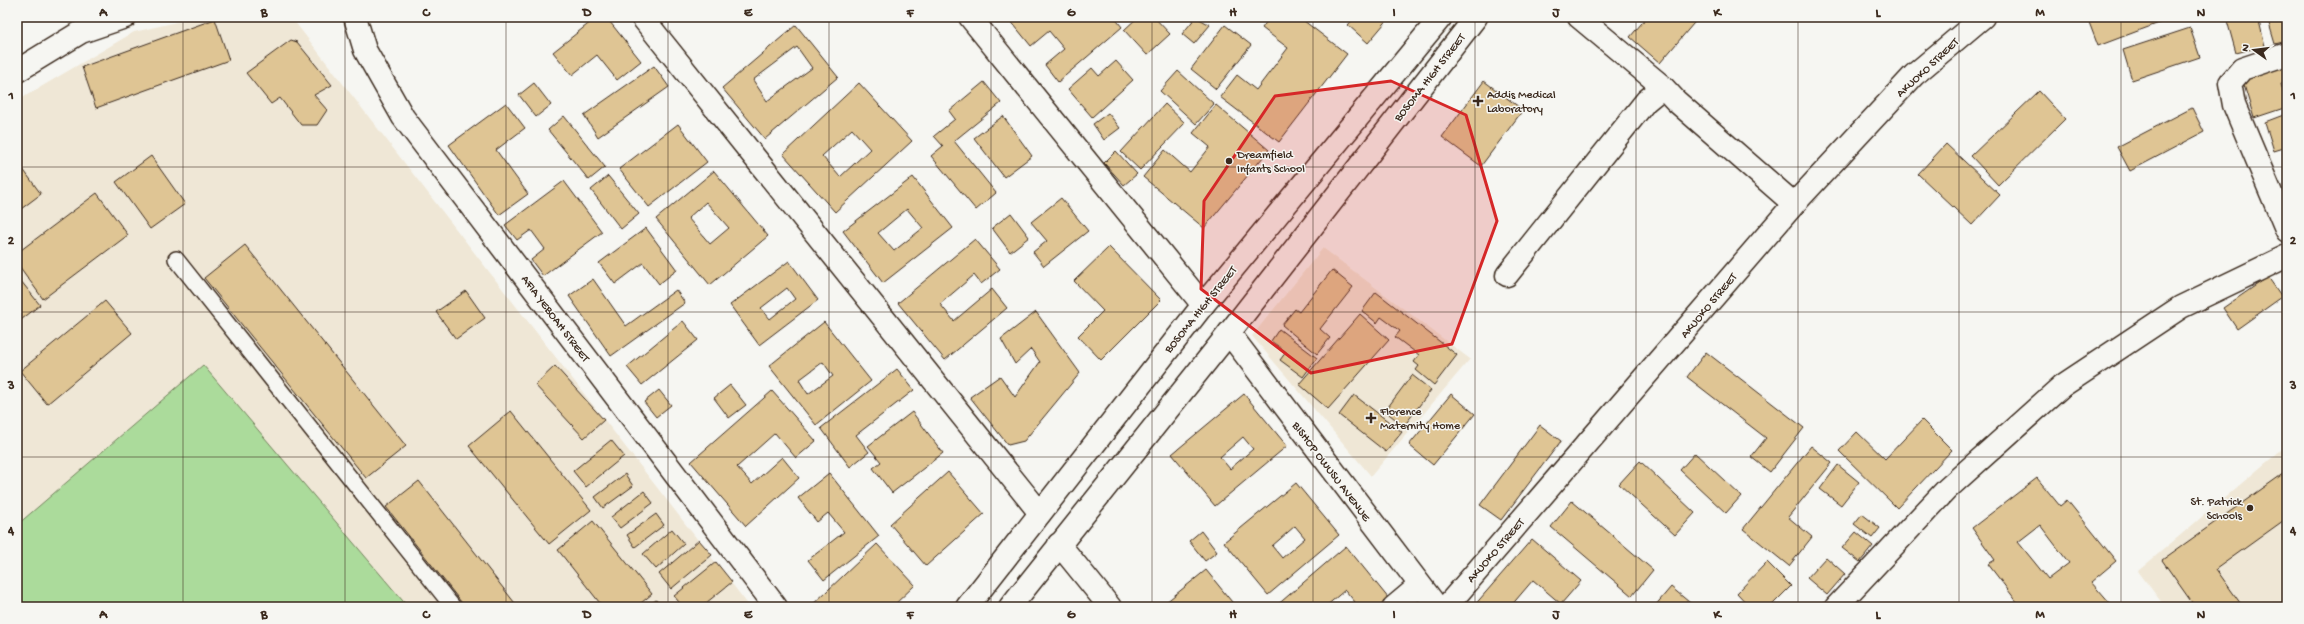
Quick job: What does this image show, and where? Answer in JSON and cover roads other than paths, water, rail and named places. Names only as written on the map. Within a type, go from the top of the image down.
[{"type":"street","points":[[17,72],[81,32],[125,17]]},
{"type":"street","name":"AFIA YEBOAH STREET","points":[[355,17],[365,50],[403,117],[776,607]]},
{"type":"street","points":[[642,17],[1040,513]]},
{"type":"street","points":[[970,17],[1203,305]]},
{"type":"street","name":"BOSOMA HIGH STREET","points":[[967,607],[1203,305],[1441,17]]},
{"type":"street","name":"BOSOMA HIGH STREET","points":[[1010,607],[1229,333],[1476,17]]},
{"type":"street","points":[[1579,17],[1663,87],[1676,101],[1794,204]]},
{"type":"street","name":"AKUOKO STREET","points":[[1446,607],[1794,204],[1914,75],[1983,17]]},
{"type":"street","points":[[2287,54],[2242,69],[2230,83],[2234,105],[2287,231]]},
{"type":"street","points":[[1507,275],[1646,101],[1663,87]]},
{"type":"street","points":[[1836,607],[1947,489],[2062,386],[2181,307],[2287,256]]},
{"type":"street","name":"BISHOP OWUSU AVENUE","points":[[1229,333],[1419,586],[1437,607]]},
{"type":"street","points":[[1059,544],[1110,607]]},
{"type":"street","points":[[1394,607],[1419,586]]},
{"type":"lane","points":[[176,258],[454,607]]},
{"type":"place","name":"Addis Medical Laboratory","points":[[1478,101]]},
{"type":"place","name":"Dreamfield Infants School","points":[[1229,161]]},
{"type":"place","name":"Florence Maternity Home","points":[[1371,418]]},
{"type":"place","name":"St. Patrick Schools","points":[[2250,508]]}]
